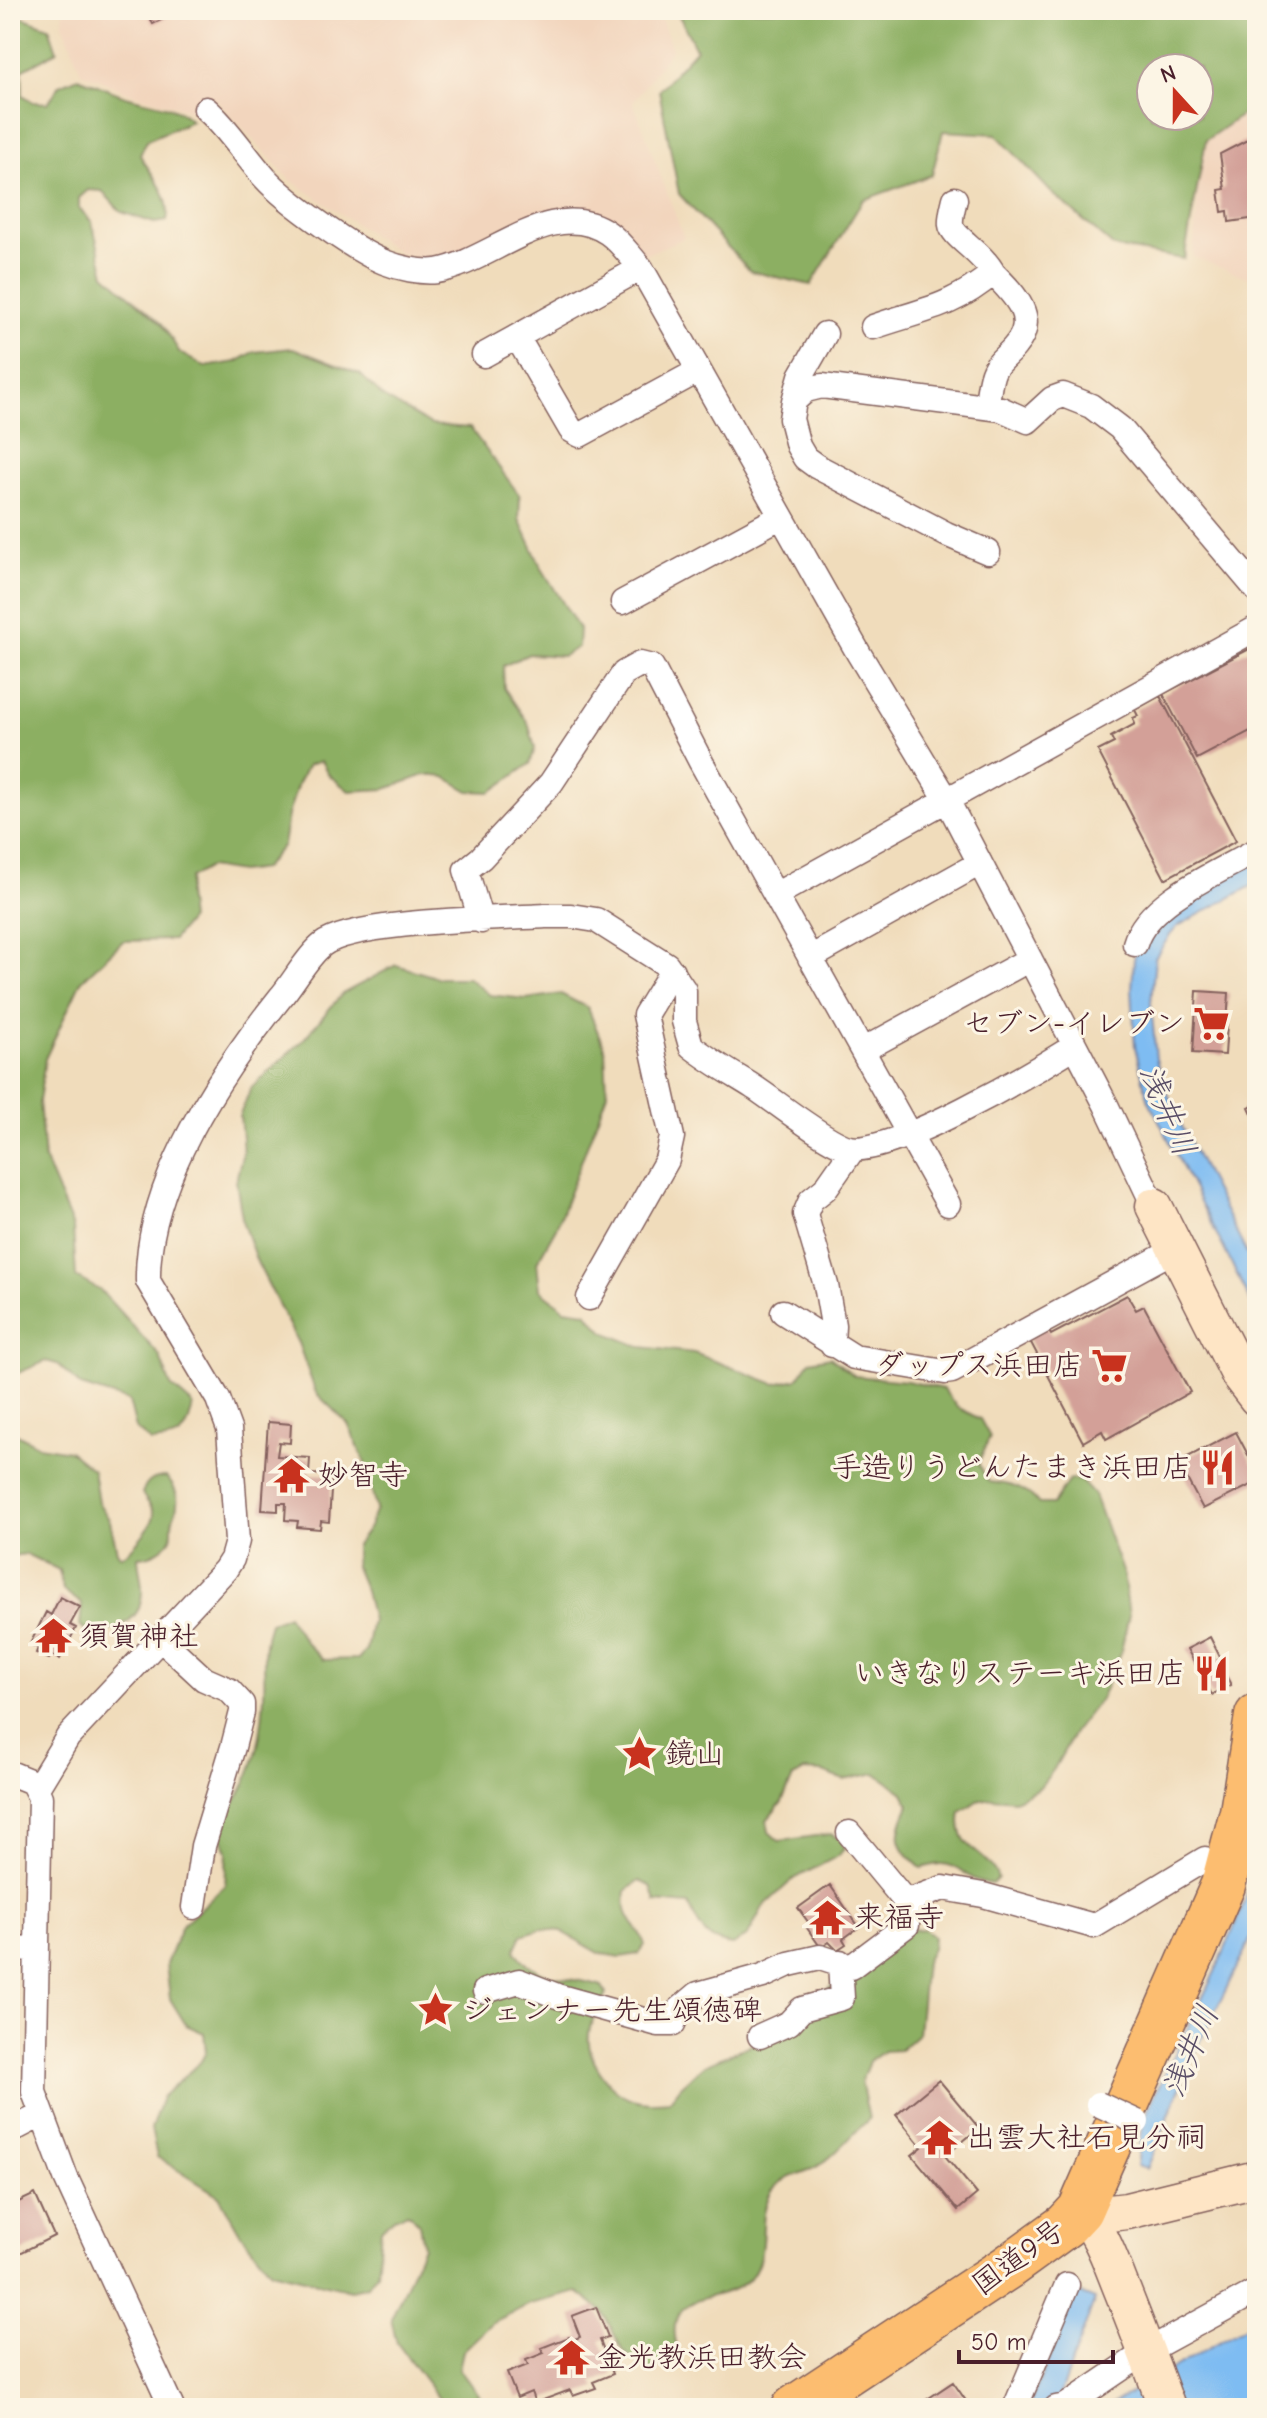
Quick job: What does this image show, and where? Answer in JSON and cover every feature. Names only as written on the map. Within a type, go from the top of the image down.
[{"type":"highway","name":"国道9号","points":[[794,2408],[1019,2259],[1066,2225],[1080,2210],[1223,1885],[1242,1812],[1257,1716]]},
{"type":"street","points":[[206,109],[219,120],[269,182],[319,222],[384,262],[424,272],[443,270],[539,228],[582,222],[597,227],[618,241],[641,268],[780,517],[947,800],[1075,1046],[1240,1376],[1257,1398]]},
{"type":"street","points":[[955,199],[950,223],[954,235],[975,249],[1016,296],[1026,326],[1024,335],[994,368],[986,407]]},
{"type":"street","points":[[484,355],[641,268]]},
{"type":"street","points":[[873,327],[951,302],[972,291],[993,273]]},
{"type":"street","points":[[825,334],[801,376],[791,419],[793,433],[805,458],[946,534],[988,552]]},
{"type":"street","points":[[517,337],[571,430],[580,435],[698,371]]},
{"type":"street","points":[[794,401],[806,390],[837,386],[1001,409],[1028,421],[1052,399],[1063,395],[1091,406],[1120,428],[1257,590]]},
{"type":"street","points":[[623,602],[780,517]]},
{"type":"street","points":[[777,894],[1257,628]]},
{"type":"street","points":[[481,921],[466,870],[551,783],[624,673],[640,664],[652,667],[701,762],[948,1204]]},
{"type":"street","points":[[1135,944],[1139,930],[1161,906],[1257,850]]},
{"type":"street","points":[[810,958],[980,863]]},
{"type":"street","points":[[37,1788],[68,1737],[162,1640],[232,1559],[237,1541],[229,1429],[218,1399],[148,1281],[148,1264],[160,1203],[205,1103],[265,1016],[323,945],[383,927],[571,916],[596,920],[648,952],[672,971],[684,990],[684,1021],[691,1046],[853,1149]]},
{"type":"street","points":[[863,1050],[1030,959]]},
{"type":"street","points":[[589,1298],[667,1160],[672,1137],[645,1015],[672,971]]},
{"type":"street","points":[[832,1345],[833,1325],[826,1285],[805,1214],[811,1200],[825,1189],[853,1149],[910,1135],[1075,1046]]},
{"type":"street","points":[[783,1312],[832,1345],[867,1361],[952,1371],[1176,1249]]},
{"type":"street","points":[[162,1640],[204,1679],[234,1693],[242,1704],[233,1747],[203,1846],[194,1907]]},
{"type":"street","points":[[10,1773],[32,1782],[40,1797],[34,2092],[66,2178],[172,2408]]},
{"type":"street","points":[[485,1991],[519,1981],[557,1996],[658,2024],[673,2024],[679,2010],[698,1994],[719,1986],[763,1976],[789,1964],[820,1957],[851,1967],[907,1925],[906,1902],[849,1833]]},
{"type":"street","points":[[906,1902],[943,1888],[983,1895],[1094,1926],[1205,1859],[1229,1863]]},
{"type":"street","points":[[10,1948],[35,1949]]},
{"type":"street","points":[[760,2036],[789,2023],[802,2009],[842,1998],[840,1962]]},
{"type":"street","points":[[1098,2104],[1137,2122]]},
{"type":"street","points":[[10,2131],[41,2115]]},
{"type":"street","points":[[1080,2210],[1127,2211],[1257,2179]]},
{"type":"street","points":[[1080,2210],[1090,2220],[1103,2244],[1167,2408]]},
{"type":"street","points":[[1067,2285],[1023,2399],[1056,2408],[1066,2406],[1257,2291]]},
{"type":"shaded area","points":[[64,10],[658,10],[672,49],[633,102],[684,238],[642,256],[622,230],[593,209],[578,208],[542,212],[498,236],[444,258],[419,259],[402,255],[289,179],[215,98],[200,118],[191,111],[127,92],[81,72],[63,23]]},
{"type":"shaded area","points":[[1257,78],[1257,279],[1254,280],[1193,257],[1202,132],[1215,132],[1215,119]]},
{"type":"green space","points":[[676,10],[1253,10],[1257,23],[1257,104],[1206,140],[1184,259],[1114,247],[1051,192],[996,134],[943,131],[932,175],[863,200],[811,285],[750,271],[679,194],[659,90],[696,49]]},
{"type":"green space","points":[[10,13],[49,27],[57,51],[22,70],[23,95],[33,102],[48,103],[60,85],[78,77],[126,96],[170,107],[191,121],[147,140],[140,155],[164,194],[167,221],[154,223],[121,212],[102,191],[88,190],[79,198],[79,208],[92,222],[105,274],[162,324],[180,353],[205,367],[236,362],[254,352],[293,348],[360,374],[383,397],[431,425],[470,428],[520,496],[519,519],[541,567],[579,629],[578,647],[563,656],[529,654],[503,666],[504,688],[528,723],[535,748],[530,764],[491,792],[469,791],[445,777],[425,775],[386,789],[349,791],[329,775],[321,761],[308,765],[298,783],[288,815],[283,845],[263,869],[240,872],[209,867],[190,878],[187,894],[190,919],[173,940],[123,941],[81,981],[45,1059],[39,1101],[44,1159],[73,1227],[76,1277],[101,1291],[159,1355],[171,1386],[193,1405],[181,1434],[151,1442],[136,1429],[129,1401],[81,1386],[57,1364],[46,1361],[10,1379]]},
{"type":"green space","points":[[396,965],[439,978],[468,978],[490,995],[526,999],[561,994],[588,1008],[605,1050],[607,1093],[556,1228],[537,1262],[540,1290],[565,1309],[586,1312],[604,1332],[641,1347],[694,1353],[775,1384],[797,1379],[810,1361],[830,1357],[855,1376],[907,1381],[943,1389],[957,1407],[980,1419],[990,1437],[978,1463],[989,1482],[1017,1487],[1039,1504],[1053,1504],[1069,1480],[1080,1480],[1094,1495],[1123,1574],[1129,1615],[1120,1656],[1100,1699],[1075,1731],[1054,1769],[1039,1788],[1015,1800],[992,1798],[977,1801],[961,1812],[962,1835],[993,1869],[998,1878],[992,1884],[948,1865],[921,1868],[912,1860],[900,1840],[901,1824],[909,1805],[903,1793],[876,1773],[844,1780],[823,1772],[805,1771],[793,1777],[782,1802],[767,1820],[769,1832],[779,1841],[831,1834],[841,1840],[844,1849],[838,1856],[792,1880],[763,1907],[748,1935],[733,1945],[716,1941],[705,1933],[689,1905],[656,1902],[651,1886],[639,1881],[626,1891],[625,1902],[628,1916],[645,1945],[638,1954],[621,1957],[601,1954],[561,1931],[541,1929],[522,1935],[515,1950],[533,1968],[554,1976],[602,1986],[606,1994],[590,2028],[590,2049],[594,2060],[614,2088],[637,2100],[650,2102],[669,2101],[704,2065],[756,2043],[907,1930],[924,1929],[933,1937],[932,1949],[925,1962],[918,2034],[900,2050],[884,2051],[869,2062],[861,2081],[869,2119],[821,2164],[782,2181],[772,2190],[764,2217],[760,2258],[750,2278],[727,2292],[687,2306],[678,2314],[675,2328],[677,2348],[670,2360],[649,2371],[623,2351],[602,2311],[578,2292],[530,2304],[493,2322],[463,2351],[459,2369],[488,2408],[446,2408],[397,2343],[391,2319],[423,2246],[419,2223],[408,2213],[394,2218],[381,2229],[377,2273],[367,2286],[351,2290],[271,2271],[240,2233],[219,2196],[157,2157],[151,2129],[162,2097],[201,2061],[206,2052],[204,2033],[186,2025],[170,1999],[166,1964],[182,1925],[225,1885],[227,1852],[219,1828],[247,1781],[257,1751],[263,1716],[264,1651],[270,1623],[287,1615],[306,1643],[323,1660],[358,1659],[366,1650],[372,1620],[355,1567],[355,1547],[369,1527],[376,1509],[364,1460],[348,1424],[316,1393],[298,1343],[257,1262],[243,1224],[236,1181],[243,1151],[240,1114],[251,1088],[303,1040],[342,994]]},
{"type":"green space","points":[[10,1430],[39,1446],[69,1451],[93,1470],[98,1502],[110,1521],[121,1556],[135,1544],[153,1520],[153,1509],[142,1493],[146,1485],[154,1479],[166,1477],[174,1487],[177,1507],[171,1538],[157,1552],[138,1557],[141,1601],[135,1615],[121,1626],[103,1632],[86,1630],[80,1625],[82,1604],[63,1590],[59,1570],[26,1554],[10,1556]]},
{"type":"water","name":"浅井川","points":[[1257,857],[1257,883],[1178,926],[1170,935],[1155,958],[1151,1003],[1156,1059],[1162,1079],[1178,1119],[1257,1273],[1257,1314],[1149,1101],[1135,1047],[1132,988],[1139,940],[1151,924]]},
{"type":"water","name":"浅井川","points":[[1257,1862],[1257,1926],[1190,2063],[1147,2169],[1137,2166],[1148,2109],[1222,1957]]},
{"type":"water","points":[[1077,2292],[1095,2299],[1054,2408],[1028,2408]]},
{"type":"water","points":[[1257,2320],[1257,2408],[1105,2408]]},
{"type":"building","points":[[146,10],[181,10],[153,24]]},
{"type":"building","points":[[1257,135],[1257,218],[1229,222],[1228,211],[1222,212],[1219,190],[1225,189],[1220,154]]},
{"type":"building","points":[[1257,645],[1257,739],[1252,730],[1197,759],[1163,694]]},
{"type":"building","points":[[1160,696],[1236,841],[1165,879],[1098,751],[1114,743],[1111,737],[1135,724],[1133,718],[1138,716],[1135,710]]},
{"type":"building","name":"セブン-イレブン","points":[[1197,991],[1229,993],[1225,1055],[1193,1053]]},
{"type":"building","points":[[1257,1103],[1257,1124],[1249,1107]]},
{"type":"building","name":"ダップス浜田店","points":[[1127,1295],[1136,1310],[1144,1306],[1190,1392],[1106,1439],[1102,1431],[1083,1442],[1028,1337],[1046,1327],[1051,1335]]},
{"type":"building","name":"妙智寺","points":[[268,1422],[291,1424],[290,1443],[279,1442],[277,1456],[310,1458],[309,1474],[332,1475],[329,1522],[321,1521],[320,1529],[297,1527],[298,1521],[285,1520],[286,1503],[278,1503],[278,1511],[262,1510]]},
{"type":"building","name":"手造りうどんたまき浜田店","points":[[1236,1432],[1257,1472],[1257,1482],[1203,1509],[1178,1462]]},
{"type":"building","name":"須賀神社","points":[[60,1597],[80,1607],[70,1625],[76,1628],[60,1659],[52,1655],[49,1659],[36,1653],[38,1648],[30,1644],[46,1612],[51,1615]]},
{"type":"building","name":"いきなりステーキ浜田店","points":[[1210,1637],[1231,1685],[1212,1695],[1187,1649]]},
{"type":"building","name":"来福寺","points":[[830,1885],[859,1927],[843,1939],[846,1944],[837,1950],[829,1942],[821,1948],[798,1908]]},
{"type":"building","name":"出雲大社石見分祠","points":[[939,2080],[979,2128],[945,2156],[977,2194],[958,2210],[912,2155],[922,2147],[896,2115]]},
{"type":"building","points":[[35,2194],[54,2236],[10,2258],[10,2206]]},
{"type":"building","name":"金光教浜田教会","points":[[596,2307],[608,2337],[600,2340],[613,2374],[593,2382],[596,2388],[573,2396],[570,2390],[535,2403],[531,2392],[517,2398],[507,2373],[528,2365],[526,2360],[544,2353],[541,2348],[569,2337],[570,2341],[580,2337],[572,2316]]},
{"type":"building","points":[[953,2382],[971,2408],[914,2408]]},
{"type":"place","name":"セブン-イレブン","points":[[1211,1023]]},
{"type":"place","name":"ダップス浜田店","points":[[1109,1365]]},
{"type":"place","name":"手造りうどんたまき浜田店","points":[[1218,1467]]},
{"type":"place","name":"妙智寺","points":[[292,1475]]},
{"type":"place","name":"須賀神社","points":[[53,1636]]},
{"type":"place","name":"いきなりステーキ浜田店","points":[[1212,1673]]},
{"type":"place","name":"鏡山","points":[[639,1753]]},
{"type":"place","name":"来福寺","points":[[828,1917]]},
{"type":"place","name":"ジェンナー先生頌徳碑","points":[[436,2010]]},
{"type":"place","name":"出雲大社石見分祠","points":[[940,2137]]},
{"type":"place","name":"金光教浜田教会","points":[[571,2357]]}]
